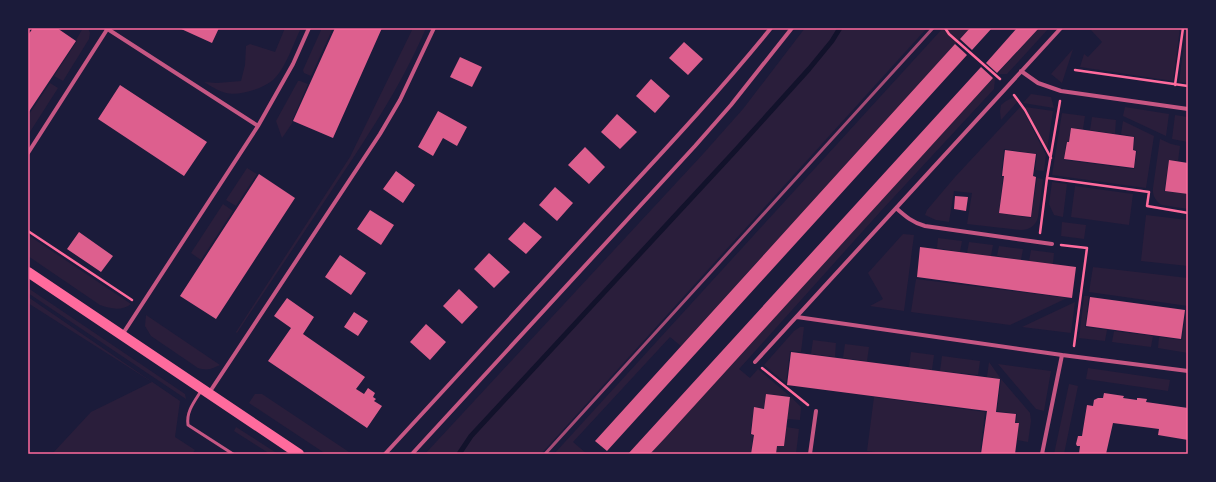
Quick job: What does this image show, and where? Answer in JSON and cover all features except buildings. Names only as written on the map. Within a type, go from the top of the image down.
[{"type":"main road","points":[[28,272],[299,454]]},
{"type":"street","points":[[28,153],[107,28],[258,126]]},
{"type":"street","points":[[122,336],[258,126],[293,64],[308,28]]},
{"type":"street","points":[[205,392],[380,134],[400,100],[434,28]]},
{"type":"street","points":[[385,454],[739,67],[771,28]]},
{"type":"street","points":[[412,454],[705,136],[732,105],[792,28]]},
{"type":"street","points":[[755,362],[1061,28]]},
{"type":"street","points":[[1021,71],[1038,83],[1061,91],[1188,109]]},
{"type":"street","points":[[896,208],[911,220],[925,226],[1052,244]]},
{"type":"street","points":[[797,316],[1062,355],[1188,371]]},
{"type":"street","points":[[1042,454],[1062,355]]},
{"type":"street","points":[[810,454],[816,411]]},
{"type":"lane","points":[[205,392],[189,411],[188,425],[233,454]]},
{"type":"path","points":[[945,28],[949,34],[1007,86],[1025,110],[1051,158]]},
{"type":"path","points":[[1176,85],[1183,28]]},
{"type":"path","points":[[1075,70],[1188,86]]},
{"type":"path","points":[[1039,242],[1061,91]]},
{"type":"path","points":[[1048,178],[1149,192],[1147,206],[1188,213]]},
{"type":"path","points":[[28,231],[141,306]]},
{"type":"path","points":[[1052,244],[1087,248],[1073,356]]},
{"type":"path","points":[[755,362],[816,411]]},
{"type":"shaded area","points":[[83,28],[88,28],[90,33],[89,39],[63,81],[54,76],[77,41],[76,40]]},
{"type":"shaded area","points":[[285,28],[301,28],[283,68],[271,82],[259,88],[232,94],[220,91],[204,82],[217,83],[241,81],[245,65],[246,46],[250,44],[275,52]]},
{"type":"shaded area","points":[[322,28],[333,28],[311,76],[304,73],[303,70]]},
{"type":"shaded area","points":[[413,28],[426,28],[416,50],[382,113],[237,333],[236,332],[350,157]]},
{"type":"shaded area","points":[[805,28],[927,28],[541,454],[425,454],[703,154],[743,109]]},
{"type":"shaded area","points":[[943,28],[970,28],[681,346],[670,337],[573,442],[587,454],[554,454]]},
{"type":"shaded area","points":[[1039,28],[1049,28],[1007,74],[999,74],[998,73]]},
{"type":"shaded area","points":[[1094,28],[1180,28],[1173,81],[1080,67],[1084,54],[1088,57],[1102,42],[1091,30]]},
{"type":"shaded area","points":[[1186,30],[1188,31],[1188,83],[1179,82]]},
{"type":"shaded area","points":[[1073,49],[1062,83],[1051,74]]},
{"type":"shaded area","points":[[993,78],[995,79],[994,89],[880,212],[739,369],[750,378],[758,369],[790,396],[766,394],[764,408],[754,408],[750,434],[753,435],[751,454],[650,454]]},
{"type":"shaded area","points":[[298,81],[308,84],[292,121],[293,122],[282,138],[276,121]]},
{"type":"shaded area","points":[[50,83],[58,88],[28,135],[28,116]]},
{"type":"shaded area","points":[[1031,94],[1051,97],[1054,108],[1023,103]]},
{"type":"shaded area","points":[[1014,97],[1018,101],[1001,120],[1001,105]]},
{"type":"shaded area","points":[[1021,106],[1046,155],[1044,171],[1035,170],[1037,154],[1004,149],[999,213],[1031,218],[1037,178],[1043,179],[1038,217],[1034,225],[1027,229],[1021,230],[967,224],[972,193],[954,191],[949,222],[936,220],[925,215],[927,210],[955,177]]},
{"type":"shaded area","points":[[1025,107],[1053,111],[1047,150]]},
{"type":"shaded area","points":[[1125,107],[1169,114],[1166,136],[1123,116]]},
{"type":"shaded area","points":[[1062,113],[1085,116],[1083,129],[1071,128],[1069,142],[1066,142],[1064,160],[1134,169],[1137,151],[1133,150],[1135,137],[1121,134],[1123,121],[1154,136],[1146,188],[1052,175]]},
{"type":"shaded area","points":[[1175,115],[1188,117],[1188,142],[1172,139]]},
{"type":"shaded area","points":[[1092,117],[1116,120],[1115,134],[1090,130]]},
{"type":"shaded area","points":[[1160,139],[1180,146],[1178,161],[1169,160],[1164,191],[1188,194],[1188,209],[1162,205],[1154,196],[1153,188]]},
{"type":"shaded area","points":[[247,168],[257,174],[236,206],[226,200]]},
{"type":"shaded area","points":[[1052,182],[1067,184],[1063,217],[1054,215],[1049,204]]},
{"type":"shaded area","points":[[1075,186],[1133,194],[1129,225],[1071,217]]},
{"type":"shaded area","points":[[223,204],[233,211],[201,260],[191,253]]},
{"type":"shaded area","points":[[1146,215],[1188,220],[1188,266],[1141,261]]},
{"type":"shaded area","points":[[1062,222],[1086,225],[1084,239],[1061,236]]},
{"type":"shaded area","points":[[903,234],[914,235],[904,311],[870,306],[883,299],[868,273]]},
{"type":"shaded area","points":[[28,235],[131,304],[124,308],[116,309],[100,305],[28,256]]},
{"type":"shaded area","points":[[938,238],[962,241],[960,252],[937,248]]},
{"type":"shaded area","points":[[969,242],[993,245],[991,256],[967,253]]},
{"type":"shaded area","points":[[999,246],[1023,249],[1021,260],[997,256]]},
{"type":"shaded area","points":[[1031,250],[1054,253],[1053,264],[1029,261]]},
{"type":"shaded area","points":[[1093,267],[1188,278],[1188,306],[1089,292]]},
{"type":"shaded area","points":[[916,279],[1067,298],[1010,325],[911,312]]},
{"type":"shaded area","points":[[28,288],[185,394],[186,399],[28,293]]},
{"type":"shaded area","points":[[1084,296],[1089,296],[1085,327],[1107,330],[1105,341],[1079,338]]},
{"type":"shaded area","points":[[28,297],[180,401],[175,437],[195,450],[192,454],[52,454],[91,412],[152,382],[28,303]]},
{"type":"shaded area","points":[[1075,302],[1071,333],[1022,327]]},
{"type":"shaded area","points":[[1186,310],[1188,310],[1188,353],[1158,348],[1159,337],[1182,340]]},
{"type":"shaded area","points":[[146,315],[220,365],[209,369],[198,368],[151,336],[145,326]]},
{"type":"shaded area","points":[[800,327],[804,327],[801,352],[790,351],[786,383],[764,365],[794,331]]},
{"type":"shaded area","points":[[1114,331],[1153,336],[1151,347],[1112,342]]},
{"type":"shaded area","points":[[813,340],[836,343],[835,357],[811,354]]},
{"type":"shaded area","points":[[845,344],[869,347],[867,361],[843,358]]},
{"type":"shaded area","points":[[911,352],[934,355],[932,370],[909,367]]},
{"type":"shaded area","points":[[942,356],[980,361],[978,375],[940,371]]},
{"type":"shaded area","points":[[989,362],[1001,379],[987,377]]},
{"type":"shaded area","points":[[998,364],[1051,371],[1044,411],[1036,409]]},
{"type":"shaded area","points":[[1088,368],[1170,380],[1168,391],[1086,379]]},
{"type":"shaded area","points":[[1001,379],[1030,413],[1031,421],[1028,442],[1017,440],[1019,423],[1016,422],[1017,414],[997,411]]},
{"type":"shaded area","points":[[1069,384],[1078,386],[1064,454],[1054,454]]},
{"type":"shaded area","points":[[255,394],[262,394],[352,454],[326,454],[249,403]]},
{"type":"shaded area","points":[[790,396],[801,407],[800,420],[787,419]]},
{"type":"shaded area","points":[[874,397],[985,412],[980,454],[891,454],[867,451]]},
{"type":"shaded area","points":[[236,427],[278,454],[270,454],[234,431]]},
{"type":"shaded area","points":[[786,427],[799,429],[796,454],[776,454],[777,446],[784,446]]},
{"type":"waterway","points":[[459,454],[471,436],[809,69],[832,41],[840,28]]},
{"type":"railway","points":[[545,454],[933,28]]}]
